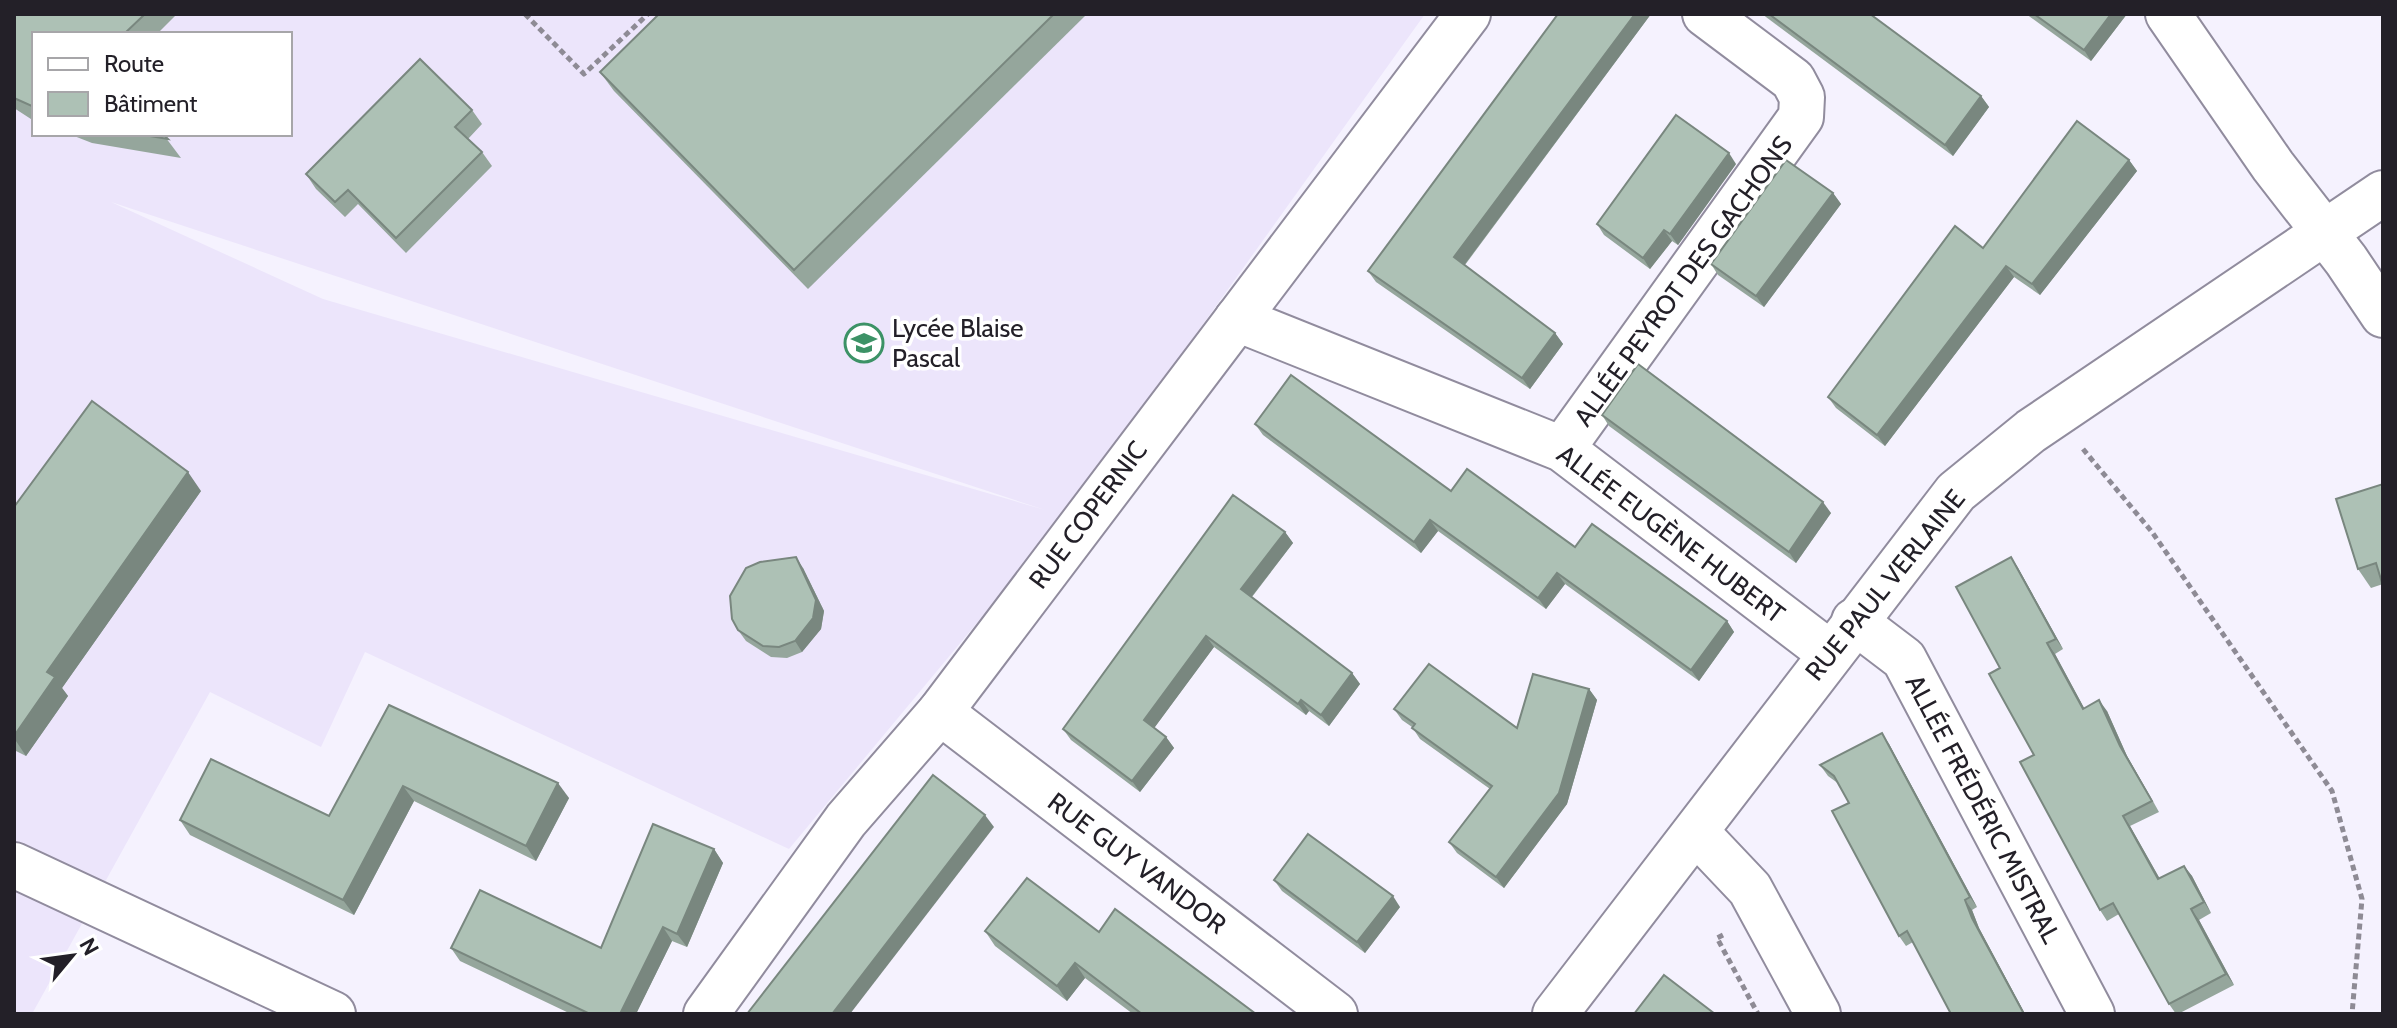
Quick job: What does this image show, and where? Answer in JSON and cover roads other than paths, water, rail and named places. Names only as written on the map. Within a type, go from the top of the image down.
[{"type":"street","name":"RUE COPERNIC","points":[[706,1014],[846,820],[940,712],[1468,14]]},
{"type":"street","name":"ALLÉE PEYROT DES GACHONS","points":[[1562,449],[1801,117],[1802,97],[1793,80],[1705,14]]},
{"type":"street","points":[[2168,14],[2273,166],[2383,315]]},
{"type":"street","name":"RUE PAUL VERLAINE","points":[[1555,1014],[1956,492],[1993,460],[2054,416],[2383,193]]},
{"type":"street","name":"ALLÉE EUGÈNE HUBERT","points":[[1237,319],[1562,449],[1843,638]]},
{"type":"street","name":"ALLÉE FRÉDÉRIC MISTRAL","points":[[1843,638],[1904,659],[2092,1014]]},
{"type":"street","name":"RUE GUY VANDOR","points":[[940,712],[1335,1014]]},
{"type":"street","points":[[1696,832],[1750,889],[1818,1014]]},
{"type":"street","points":[[14,865],[333,1014]]},
{"type":"place","name":"Lycée Blaise Pascal","points":[[864,343]]}]
